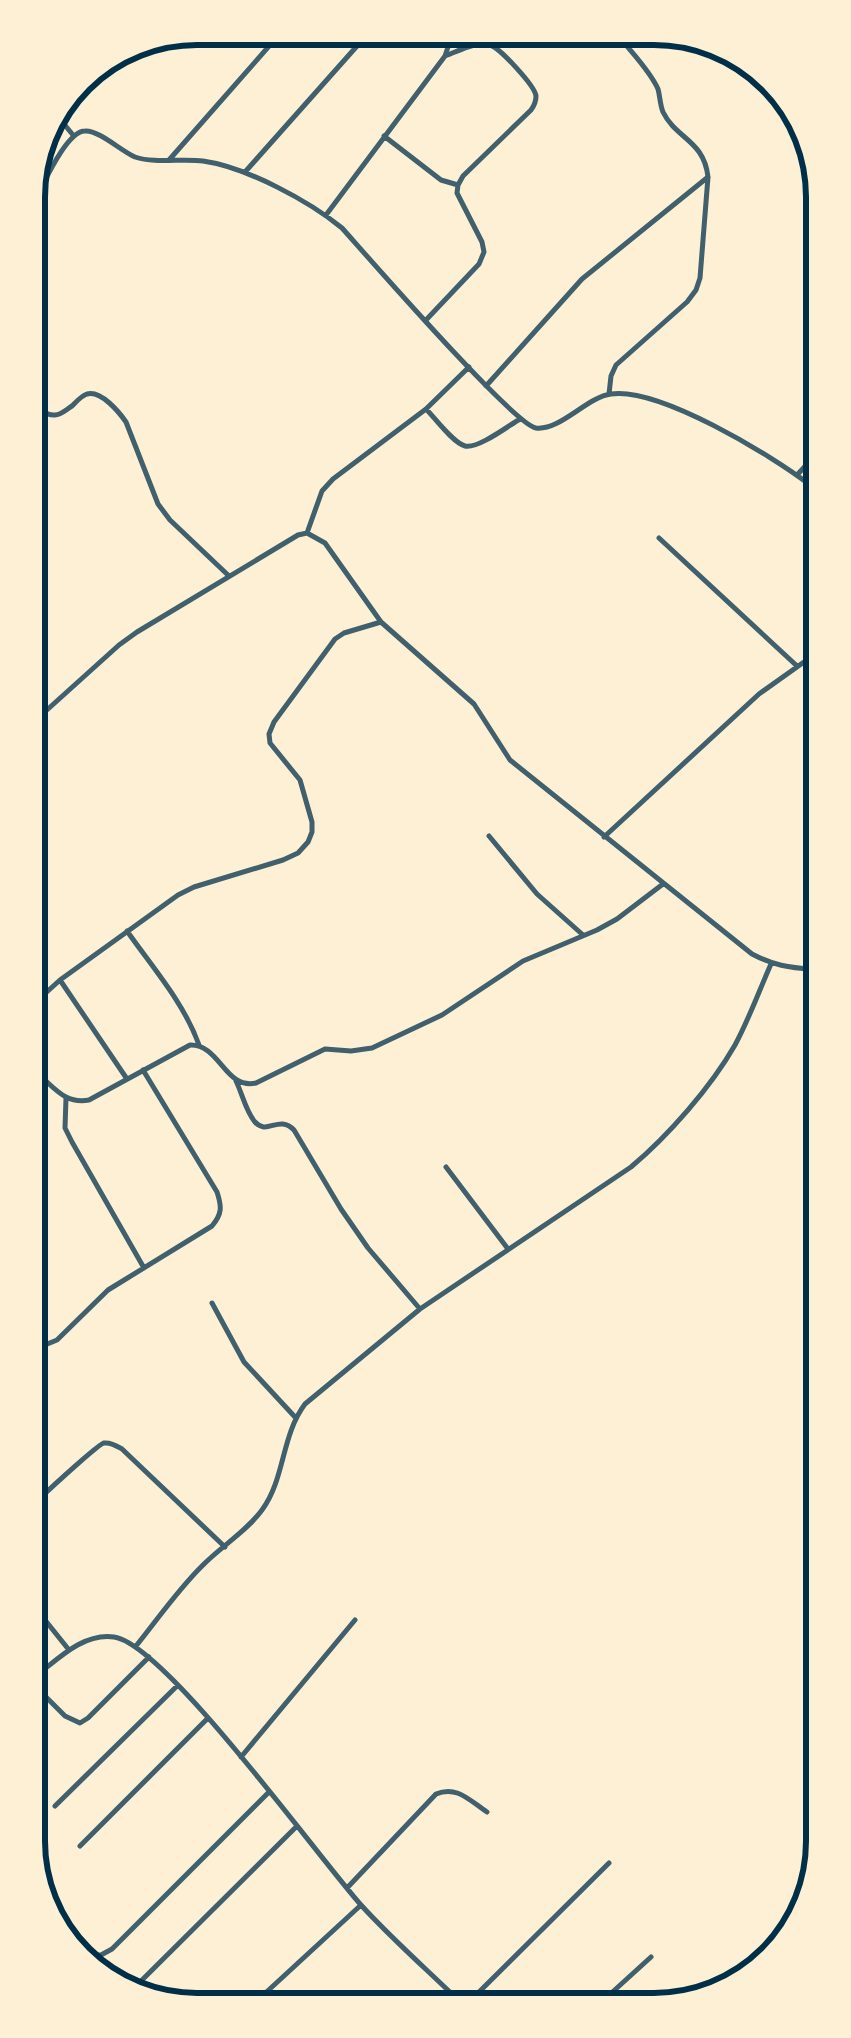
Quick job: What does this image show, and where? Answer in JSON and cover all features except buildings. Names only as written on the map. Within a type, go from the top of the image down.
[{"type":"street","points":[[169,160],[269,45]]},
{"type":"street","points":[[245,172],[358,45]]},
{"type":"street","points":[[326,215],[446,56],[449,45]]},
{"type":"street","points":[[446,56],[476,45]]},
{"type":"street","points":[[426,320],[479,264],[484,252],[482,242],[457,194],[458,185],[463,176],[536,103],[536,95],[533,88],[500,52],[491,45]]},
{"type":"street","points":[[609,394],[611,376],[616,365],[687,302],[696,290],[700,278],[708,177],[701,152],[663,112],[653,79],[626,45]]},
{"type":"street","points":[[64,124],[73,135]]},
{"type":"street","points":[[46,181],[73,135],[85,131],[96,134],[136,157],[202,161],[245,172],[326,215],[342,228],[486,386],[520,420],[535,428],[548,428],[609,394],[631,394],[649,398],[715,425],[806,482]]},
{"type":"street","points":[[384,136],[441,180],[458,185]]},
{"type":"street","points":[[486,386],[582,280],[708,177]]},
{"type":"street","points":[[307,532],[322,490],[333,479],[426,409],[469,367]]},
{"type":"street","points":[[45,413],[55,415],[65,411],[85,395],[92,393],[107,402],[126,422],[158,504],[170,520],[229,576]]},
{"type":"street","points":[[426,409],[458,442],[466,446],[476,445],[520,420]]},
{"type":"street","points":[[797,475],[806,465]]},
{"type":"street","points":[[45,712],[118,645],[229,576],[298,535],[307,532],[325,543],[381,622],[474,704],[510,760],[752,954],[771,964],[787,968],[806,969]]},
{"type":"street","points":[[659,538],[797,666]]},
{"type":"street","points":[[45,993],[178,895],[194,887],[283,860],[298,853],[308,842],[312,832],[312,822],[300,780],[270,743],[269,734],[274,722],[335,639],[344,632],[381,622]]},
{"type":"street","points":[[604,837],[759,694],[806,660]]},
{"type":"street","points":[[489,836],[537,894],[583,935]]},
{"type":"street","points":[[236,1081],[246,1085],[256,1084],[325,1049],[351,1051],[372,1048],[455,1008],[523,960],[583,935],[617,918],[663,884]]},
{"type":"street","points":[[127,931],[180,1005],[192,1026],[199,1045]]},
{"type":"street","points":[[136,1646],[200,1568],[239,1536],[262,1510],[270,1496],[295,1417],[317,1392],[420,1309],[631,1167],[652,1149],[718,1072],[736,1043],[771,964]]},
{"type":"street","points":[[60,980],[127,1079]]},
{"type":"street","points":[[45,1080],[66,1098],[77,1102],[89,1100],[190,1046],[199,1045],[208,1049],[236,1081],[254,1121],[260,1126],[268,1127],[281,1122],[289,1124],[294,1130],[341,1209],[368,1248],[420,1309]]},
{"type":"street","points":[[45,1345],[57,1340],[96,1300],[212,1226],[220,1216],[222,1205],[218,1192],[143,1070]]},
{"type":"street","points":[[66,1098],[64,1116],[68,1135],[144,1268]]},
{"type":"street","points":[[446,1167],[508,1249]]},
{"type":"street","points":[[212,1303],[244,1362],[295,1417]]},
{"type":"street","points":[[45,1493],[65,1477],[94,1448],[102,1443],[114,1444],[225,1547]]},
{"type":"street","points":[[45,1620],[70,1650]]},
{"type":"street","points":[[241,1757],[356,1620]]},
{"type":"street","points":[[45,1669],[70,1650],[92,1639],[114,1637],[136,1646],[178,1685],[241,1757],[361,1905],[451,1993]]},
{"type":"street","points":[[45,1696],[65,1716],[80,1723],[88,1718],[149,1657]]},
{"type":"street","points":[[55,1806],[178,1685]]},
{"type":"street","points":[[80,1846],[207,1718]]},
{"type":"street","points":[[347,1888],[436,1794],[446,1790],[456,1791],[487,1812]]},
{"type":"street","points":[[98,1955],[112,1949],[269,1792]]},
{"type":"street","points":[[140,1982],[297,1826]]},
{"type":"street","points":[[478,1993],[609,1863]]},
{"type":"street","points":[[265,1993],[361,1905]]},
{"type":"street","points":[[611,1993],[651,1957]]}]
